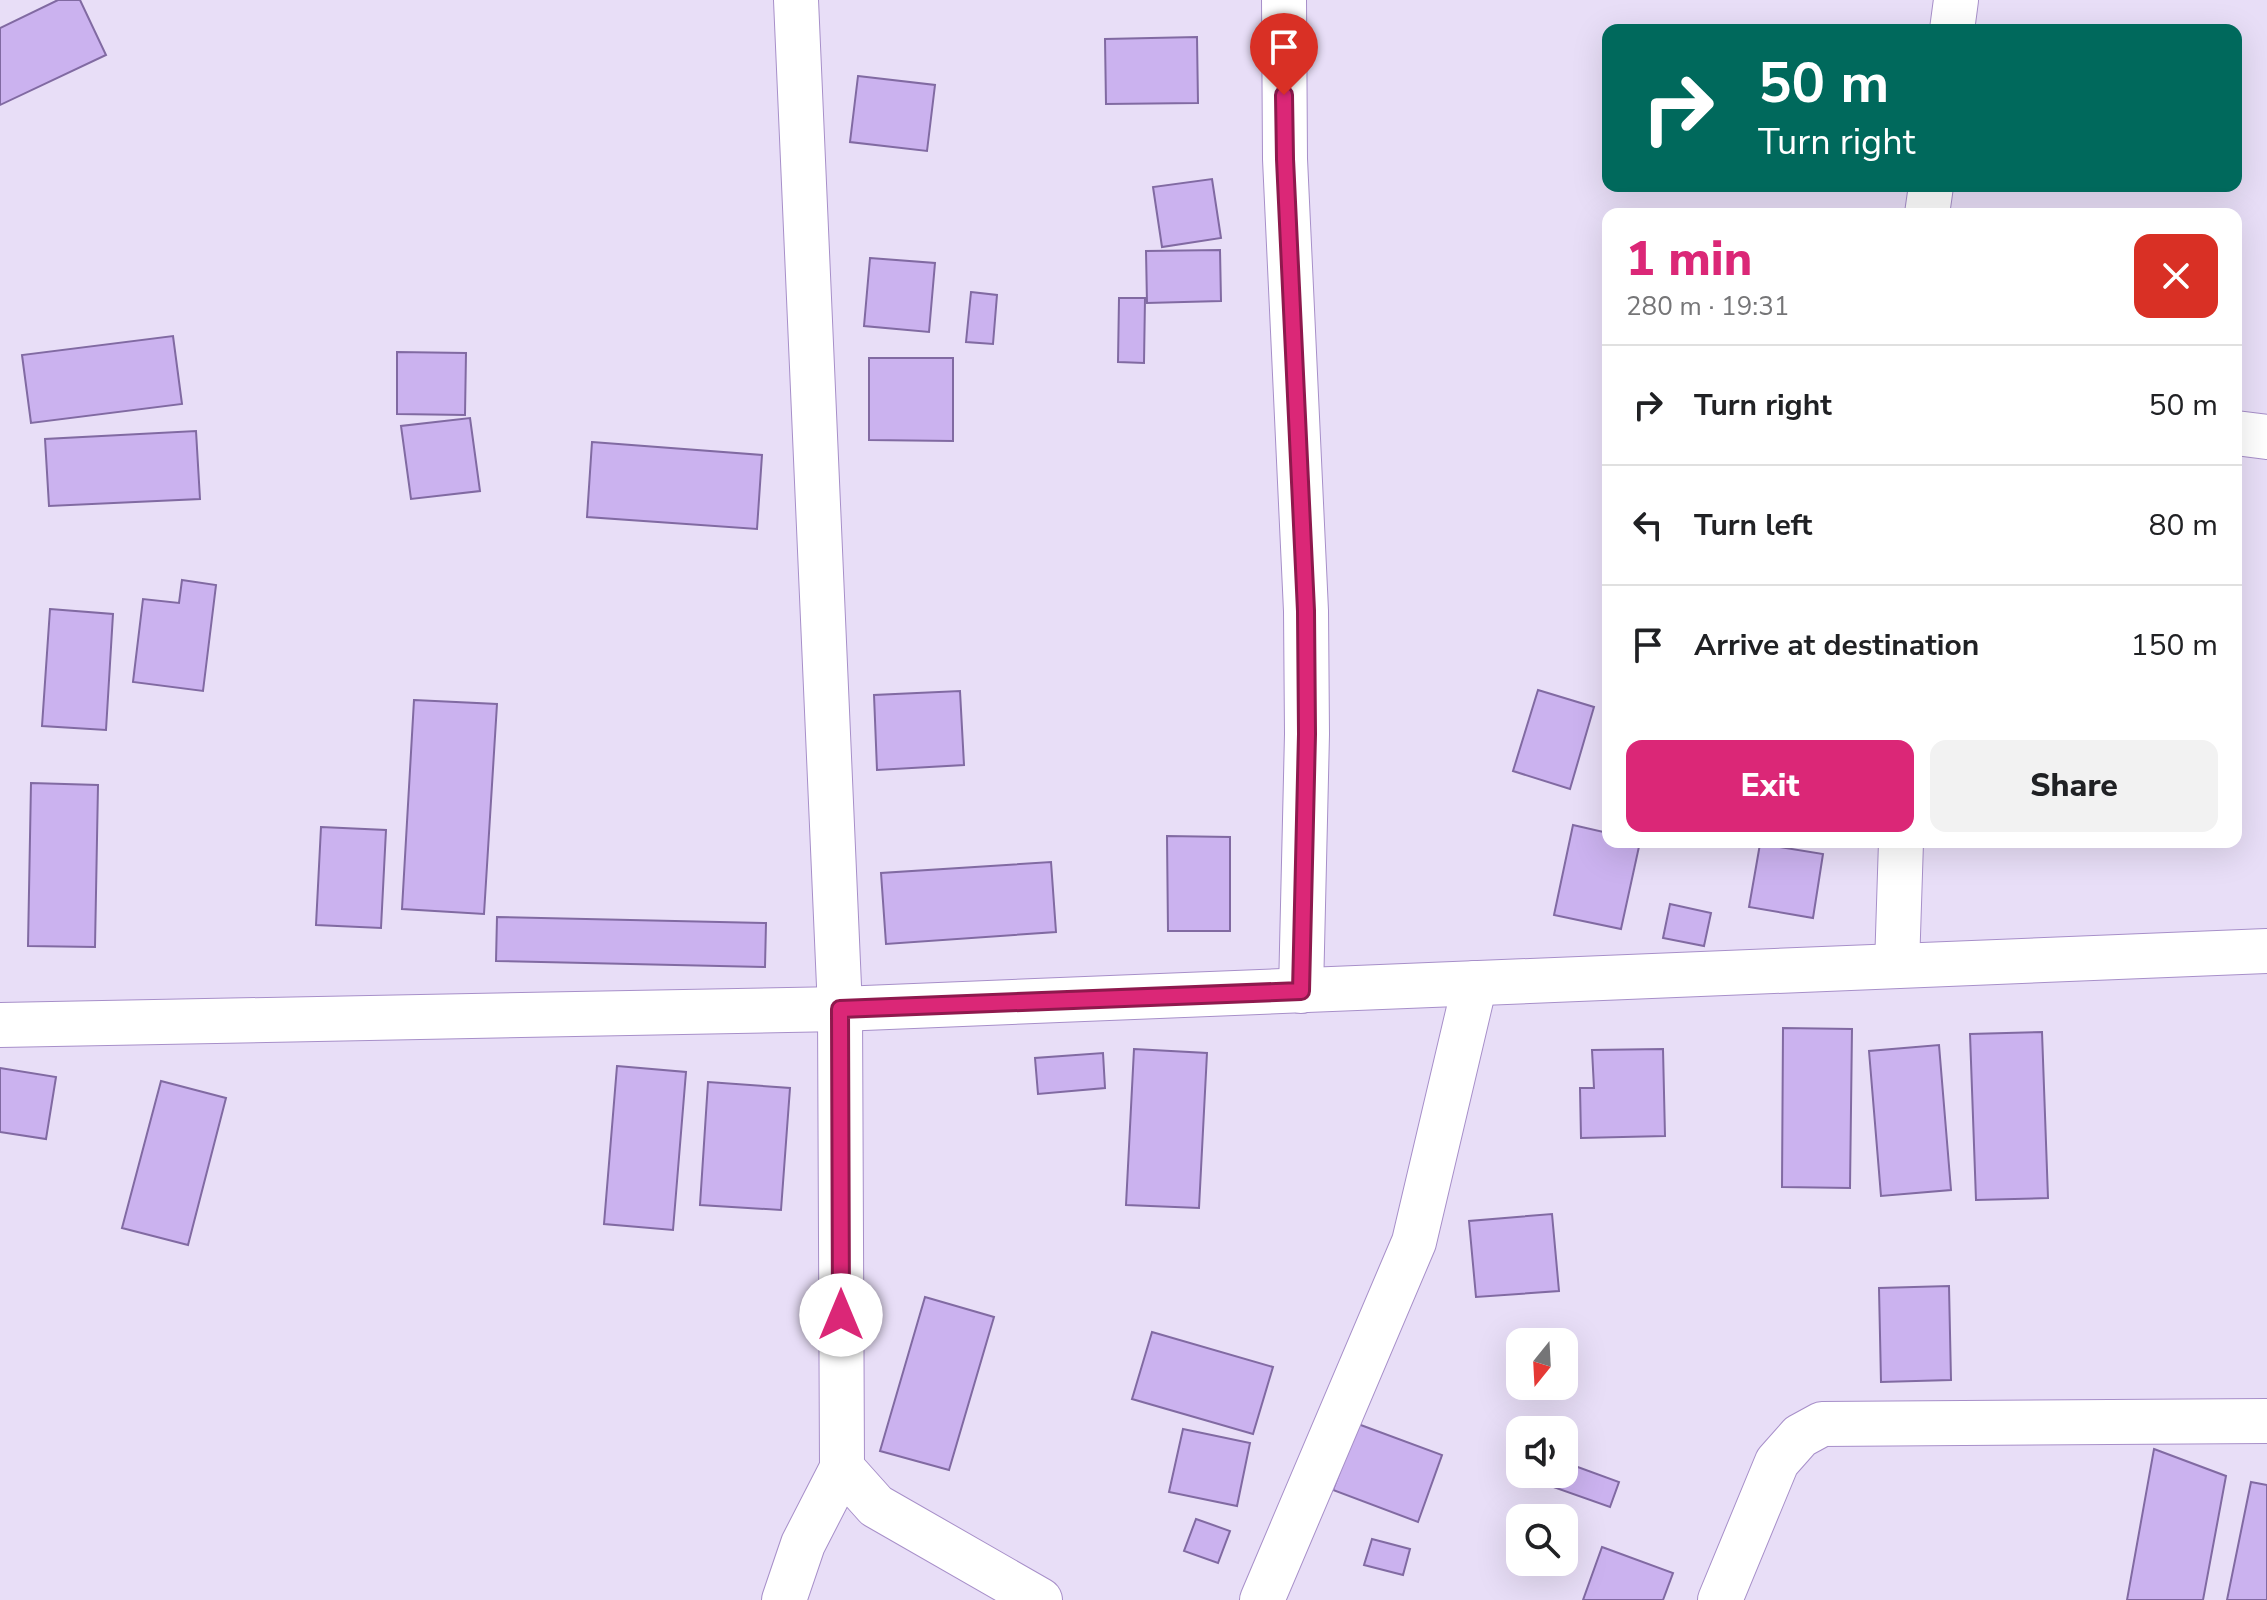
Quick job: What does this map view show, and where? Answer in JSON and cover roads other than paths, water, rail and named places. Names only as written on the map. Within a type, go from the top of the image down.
[{"type":"street","points":[[784,1600],[803,1544],[842,1468],[840,1009],[796,0]]},
{"type":"street","points":[[1284,0],[1285,159],[1306,611],[1307,734],[1301,991]]},
{"type":"street","points":[[1953,24],[1956,0]]},
{"type":"street","points":[[2242,434],[2267,437]]},
{"type":"street","points":[[1897,966],[1901,848]]},
{"type":"street","points":[[0,1025],[840,1009],[2267,951]]},
{"type":"street","points":[[1262,1600],[1414,1242],[1475,983]]},
{"type":"street","points":[[1720,1600],[1777,1462],[1800,1436],[1822,1424],[2263,1409]]},
{"type":"street","points":[[842,1468],[876,1506],[1040,1600]]}]
